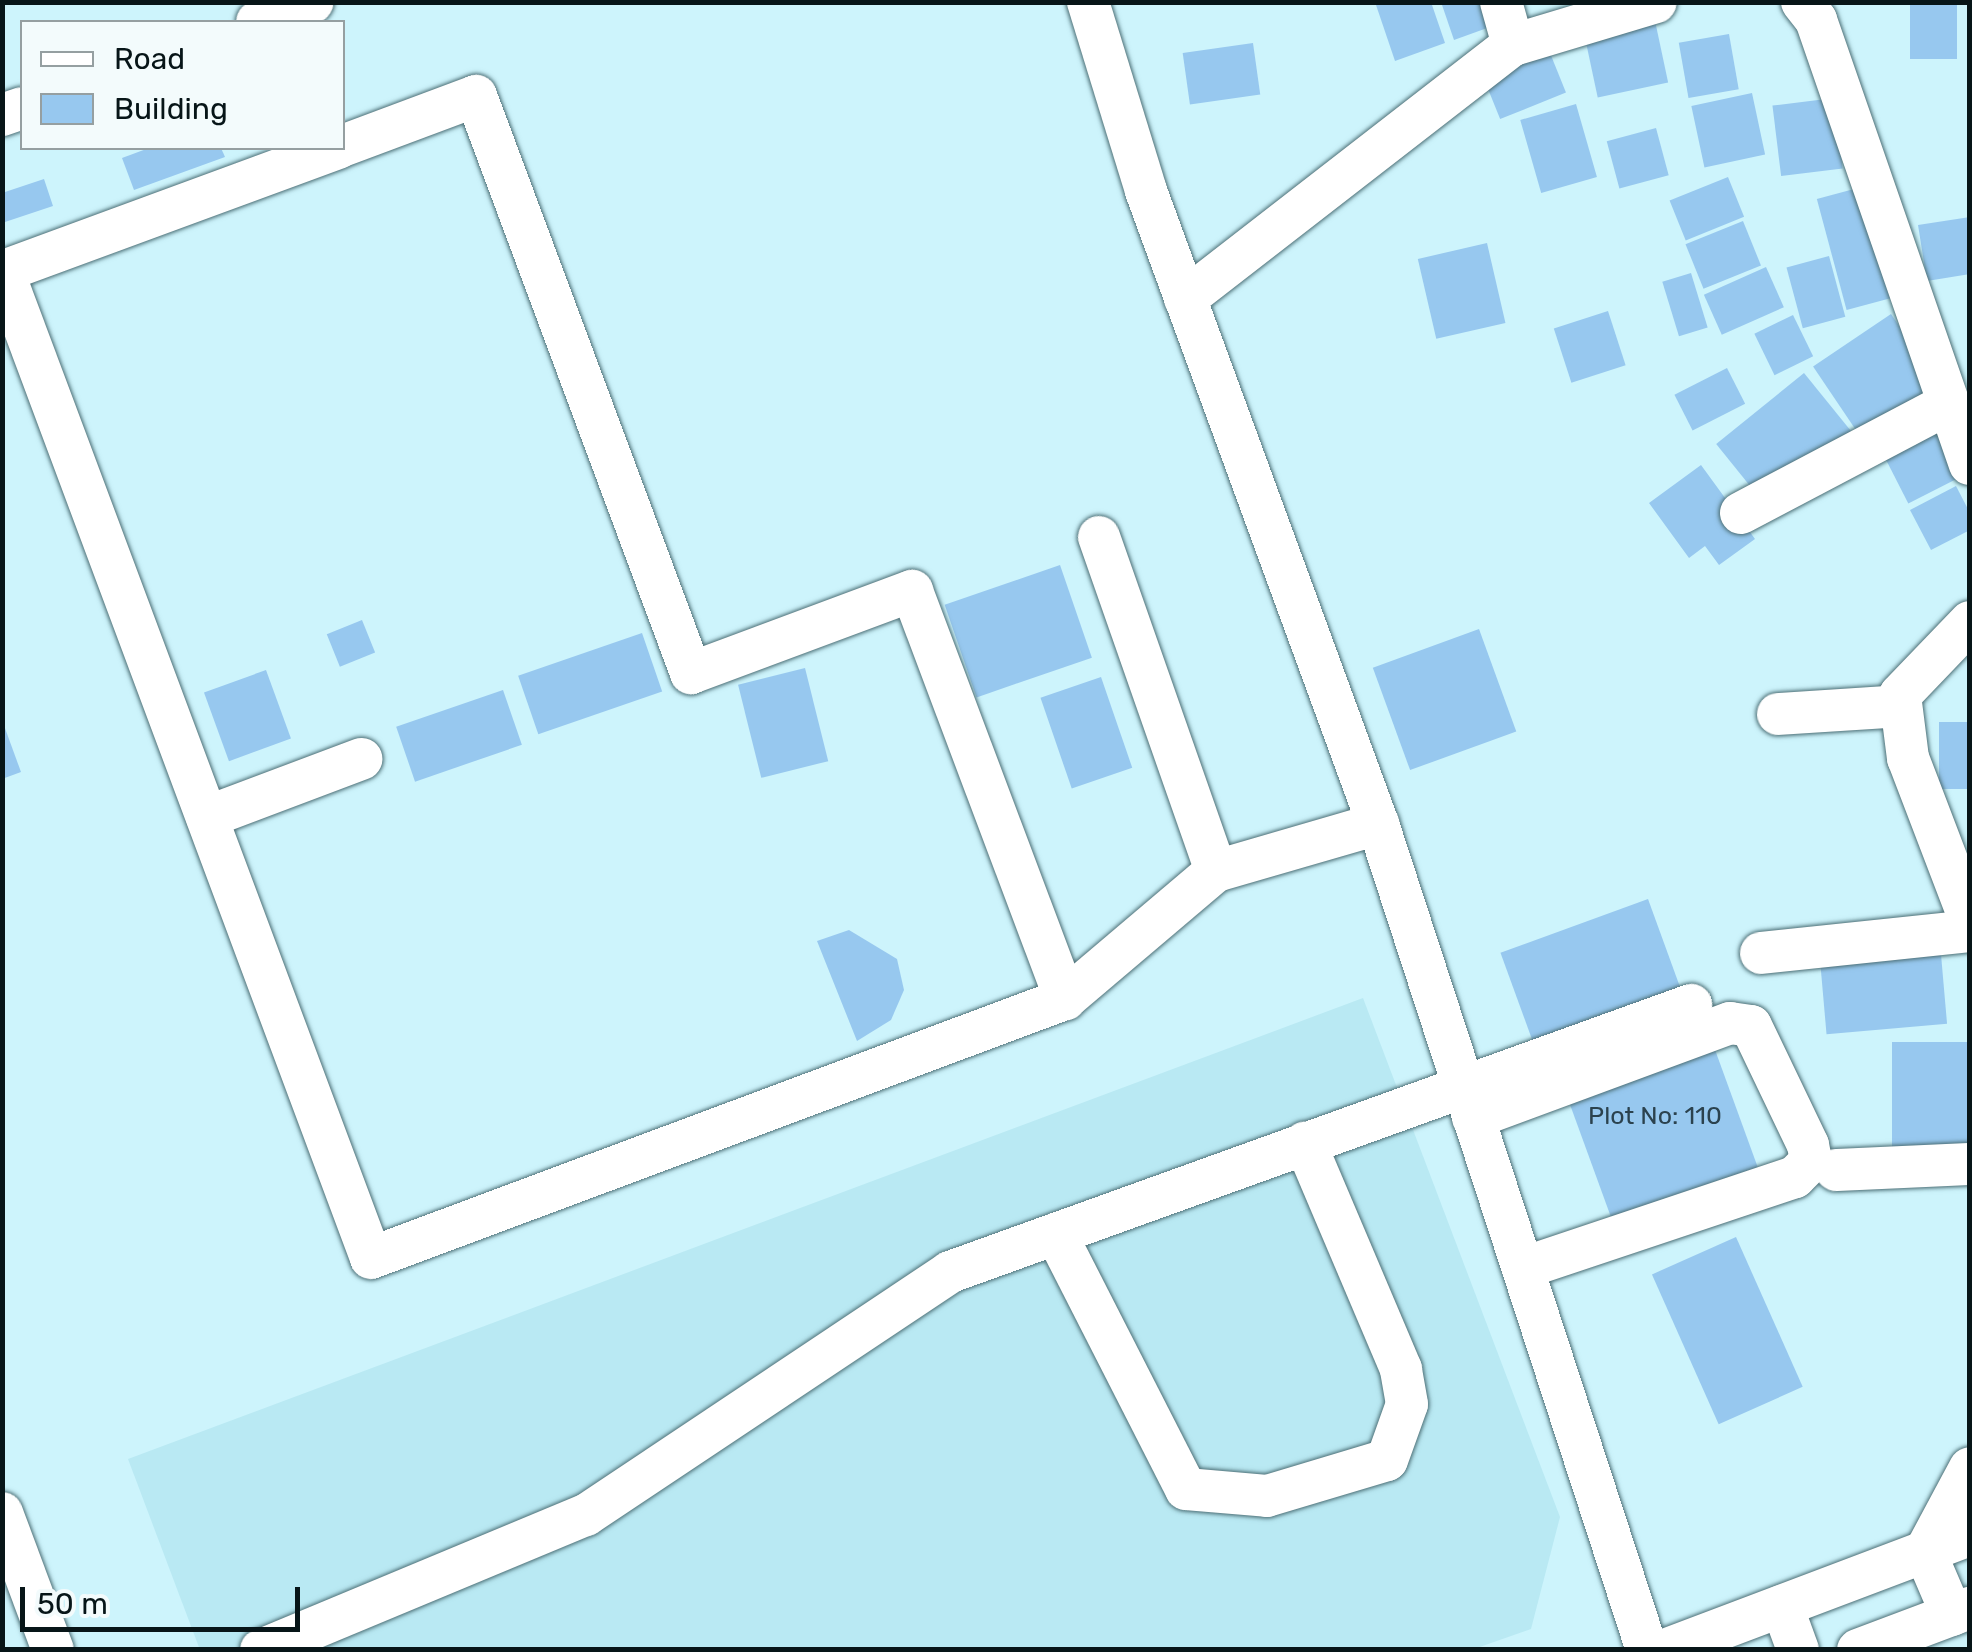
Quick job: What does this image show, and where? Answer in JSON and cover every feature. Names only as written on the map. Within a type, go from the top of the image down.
[{"type":"street","points":[[262,20],[312,2]]},
{"type":"street","points":[[1088,2],[1185,299],[1378,824],[1647,1650]]},
{"type":"street","points":[[1501,2],[1513,45]]},
{"type":"street","points":[[1185,299],[1513,45],[1656,2]]},
{"type":"street","points":[[1817,8],[1970,464]]},
{"type":"street","points":[[345,145],[476,96],[692,673],[912,592],[1065,999]]},
{"type":"street","points":[[332,150],[3,271],[371,1258],[1065,999],[1216,871],[1378,824]]},
{"type":"street","points":[[1740,514],[1948,404]]},
{"type":"street","points":[[1099,537],[1216,871]]},
{"type":"street","points":[[1970,622],[1911,676],[1901,706],[1908,758],[1970,920]]},
{"type":"street","points":[[1778,714],[1901,706]]},
{"type":"street","points":[[207,817],[361,759]]},
{"type":"street","points":[[1761,953],[1970,930]]},
{"type":"street","points":[[1468,1102],[1690,1005]]},
{"type":"street","points":[[262,1650],[586,1515],[950,1272],[1305,1143],[1468,1102],[1730,1023],[1751,1026],[1808,1145],[1811,1161],[1794,1177],[1522,1268]]},
{"type":"street","points":[[1056,1234],[1186,1489],[1267,1496],[1387,1460],[1407,1404],[1400,1369],[1305,1143]]},
{"type":"street","points":[[1836,1170],[1970,1164]]},
{"type":"street","points":[[1924,1552],[1970,1468]]},
{"type":"street","points":[[2,1513],[53,1650]]},
{"type":"street","points":[[1665,1650],[1970,1535]]},
{"type":"street","points":[[1858,1650],[1961,1611],[1924,1552]]},
{"type":"street","points":[[1782,1606],[1798,1650]]},
{"type":"shaded area","points":[[1363,998],[1560,1517],[1531,1629],[1474,1649],[200,1650],[128,1459]]},
{"type":"building","points":[[1375,2],[1431,2],[1445,43],[1395,61]]},
{"type":"building","points":[[1441,2],[1494,2],[1501,23],[1454,40]]},
{"type":"building","points":[[1910,2],[1957,2],[1957,59],[1910,59]]},
{"type":"building","points":[[1654,16],[1668,83],[1598,97],[1584,31]]},
{"type":"building","points":[[1729,34],[1739,89],[1688,98],[1679,43]]},
{"type":"building","points":[[1253,43],[1260,94],[1190,104],[1183,53]]},
{"type":"building","points":[[1548,48],[1566,93],[1500,119],[1482,75]]},
{"type":"building","points":[[1752,93],[1765,155],[1704,168],[1691,106]]},
{"type":"building","points":[[1834,98],[1843,168],[1781,176],[1772,106]]},
{"type":"building","points":[[1576,104],[1597,177],[1541,193],[1520,120]]},
{"type":"building","points":[[1656,128],[1669,175],[1619,189],[1607,141]]},
{"type":"building","points":[[144,150],[222,150],[225,157],[134,190],[122,158]]},
{"type":"building","points":[[1728,177],[1744,217],[1686,240],[1670,201]]},
{"type":"building","points":[[44,179],[53,206],[2,223],[2,193]]},
{"type":"building","points":[[1869,185],[1899,296],[1847,310],[1817,199]]},
{"type":"building","points":[[1970,217],[1970,274],[1927,281],[1918,225]]},
{"type":"building","points":[[1743,221],[1761,266],[1703,289],[1686,244]]},
{"type":"building","points":[[1487,243],[1505,323],[1436,339],[1418,259]]},
{"type":"building","points":[[1829,256],[1845,317],[1803,328],[1786,267]]},
{"type":"building","points":[[1766,267],[1784,307],[1722,335],[1704,295]]},
{"type":"building","points":[[1691,273],[1708,328],[1679,336],[1662,282]]},
{"type":"building","points":[[1608,311],[1626,365],[1571,383],[1554,329]]},
{"type":"building","points":[[1891,314],[1939,384],[1861,437],[1813,367]]},
{"type":"building","points":[[1793,315],[1813,356],[1775,375],[1754,334]]},
{"type":"building","points":[[1727,368],[1745,404],[1693,430],[1674,395]]},
{"type":"building","points":[[1804,373],[1851,431],[1763,502],[1716,444]]},
{"type":"building","points":[[1935,426],[1961,477],[1908,504],[1882,453]]},
{"type":"building","points":[[1701,465],[1755,539],[1719,565],[1705,546],[1689,558],[1649,503]]},
{"type":"building","points":[[1956,486],[1970,513],[1970,530],[1931,550],[1910,510]]},
{"type":"building","points":[[1060,565],[1092,658],[977,697],[945,605]]},
{"type":"building","points":[[362,620],[375,652],[340,667],[327,634]]},
{"type":"building","points":[[1479,629],[1516,731],[1410,770],[1373,668]]},
{"type":"building","points":[[642,633],[662,692],[538,734],[518,676]]},
{"type":"building","points":[[805,668],[828,761],[761,778],[738,685]]},
{"type":"building","points":[[266,670],[291,739],[229,761],[204,693]]},
{"type":"building","points":[[1101,677],[1132,768],[1072,789],[1040,698]]},
{"type":"building","points":[[503,690],[522,745],[415,782],[396,727]]},
{"type":"building","points":[[2,720],[21,772],[2,779]]},
{"type":"building","points":[[1939,722],[1970,722],[1970,789],[1939,789]]},
{"type":"building","points":[[1648,899],[1681,989],[1533,1043],[1500,953]]},
{"type":"building","points":[[849,930],[897,959],[904,990],[891,1020],[857,1041],[817,941]]},
{"type":"building","points":[[1940,943],[1947,1024],[1827,1034],[1819,954]]},
{"type":"building","points":[[1892,1042],[1970,1042],[1970,1150],[1892,1150]]},
{"type":"building","points":[[1714,1047],[1761,1176],[1615,1229],[1568,1100]]},
{"type":"building","points":[[1736,1237],[1803,1387],[1719,1424],[1652,1274]]}]
